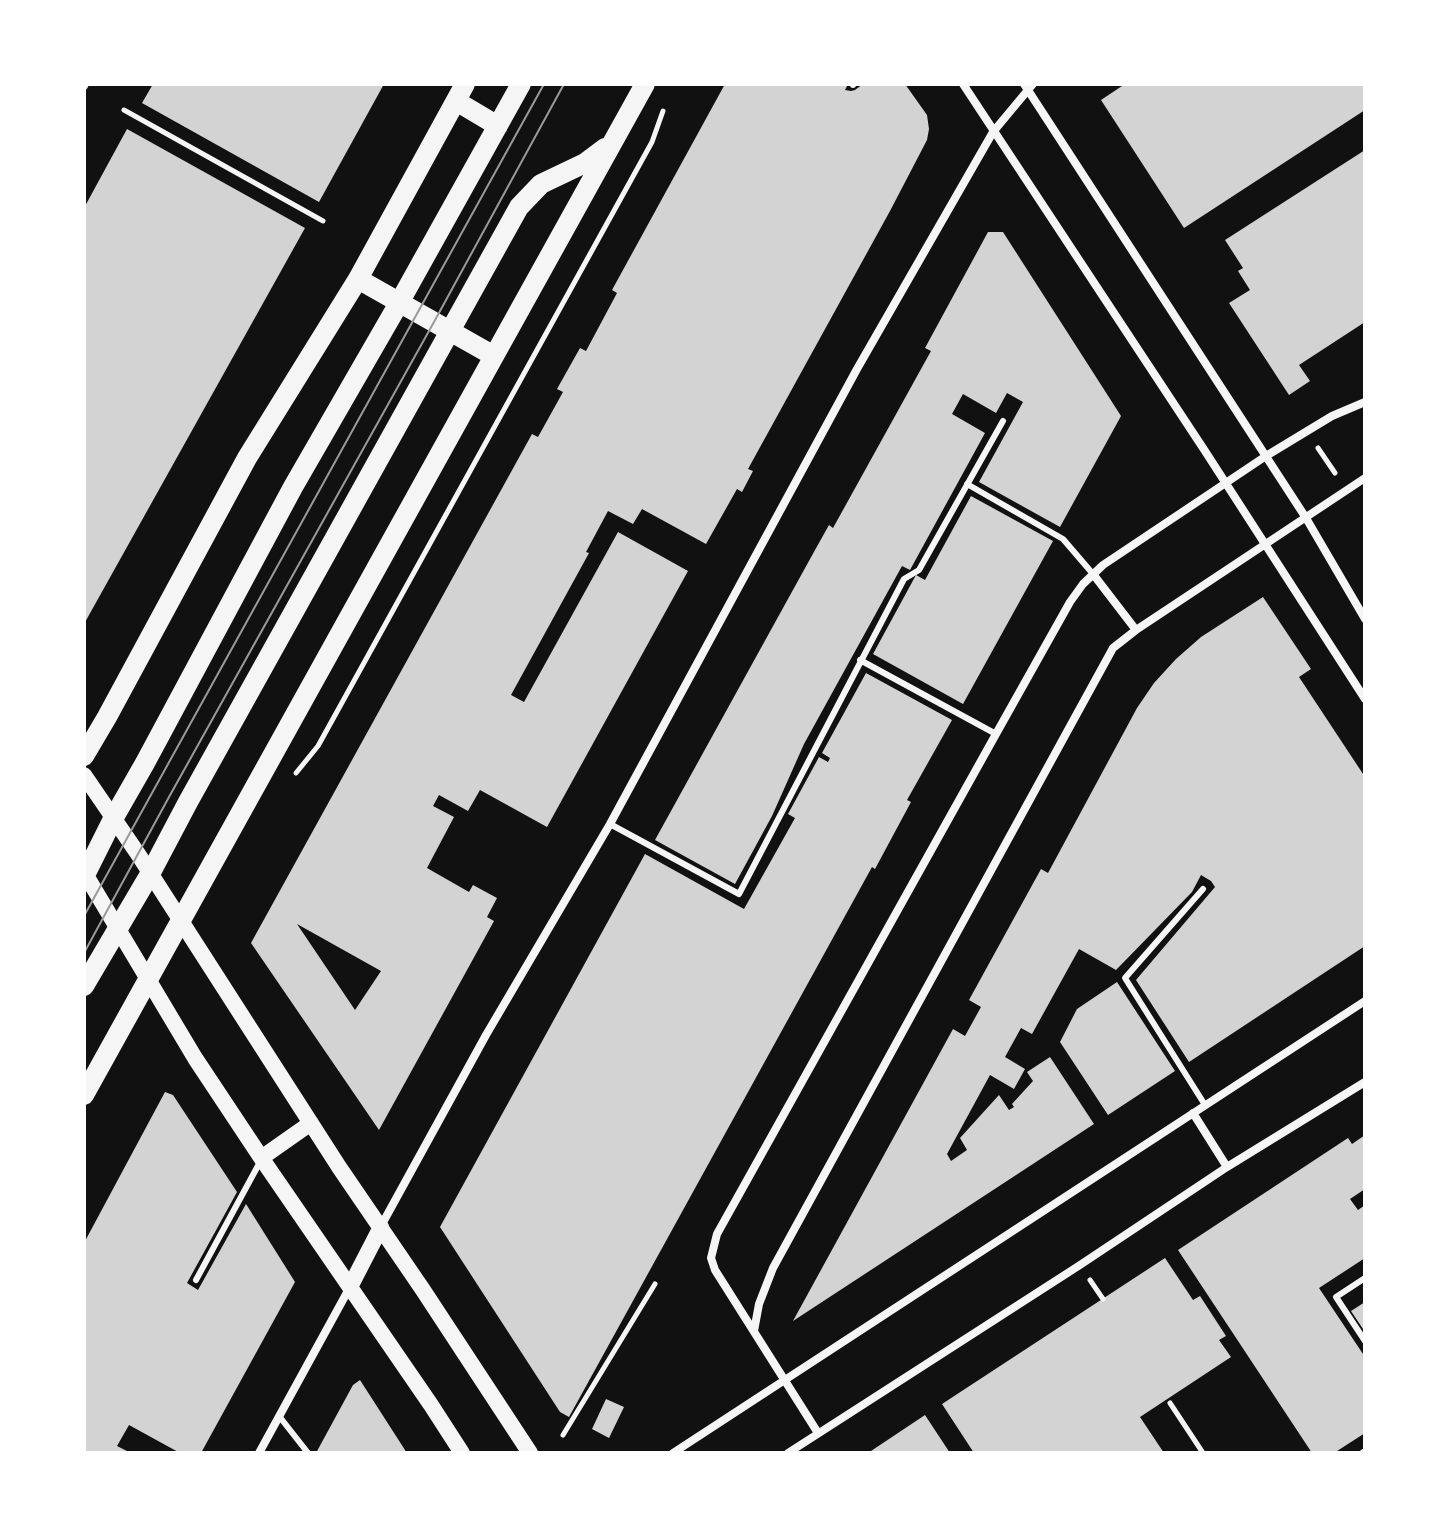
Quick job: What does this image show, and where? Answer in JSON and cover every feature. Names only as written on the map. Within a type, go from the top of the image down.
[{"type":"main road","points":[[462,1453],[195,1058],[84,874],[293,487],[521,84]]},
{"type":"main road","points":[[84,1095],[645,84]]},
{"type":"main road","points":[[84,756],[247,458],[358,279],[461,92],[498,126]]},
{"type":"main road","points":[[84,986],[150,874],[512,218],[525,199],[541,184],[597,155],[613,139]]},
{"type":"main road","points":[[358,279],[494,356]]},
{"type":"main road","points":[[84,775],[530,1453]]},
{"type":"main road","points":[[262,1159],[311,1123]]},
{"type":"main road","points":[[350,1287],[381,1227]]},
{"type":"street","points":[[963,84],[1365,699]]},
{"type":"street","points":[[381,1227],[486,1035],[610,824],[857,369],[993,132],[1028,86],[1306,518],[1365,619]]},
{"type":"street","points":[[818,1433],[712,1264],[717,1234],[1070,602],[1103,565],[1266,456],[1332,416],[1365,402]]},
{"type":"street","points":[[754,1332],[762,1294],[773,1268],[1113,648],[1365,478]]},
{"type":"street","points":[[1093,574],[1136,630]]},
{"type":"street","points":[[673,1453],[1362,1003]]},
{"type":"street","points":[[788,1453],[1227,1167],[1365,1082]]},
{"type":"street","points":[[1193,1113],[1227,1167]]},
{"type":"street","points":[[259,1453],[350,1287]]},
{"type":"lane","points":[[610,824],[739,894],[904,579],[919,570],[1003,421]]},
{"type":"lane","points":[[967,484],[1063,539],[1093,574]]},
{"type":"lane","points":[[860,660],[996,734]]},
{"type":"lane","points":[[1203,889],[1125,978],[1205,1105]]},
{"type":"lane","points":[[1362,1003],[1365,1014]]},
{"type":"lane","points":[[196,1280],[262,1159]]},
{"type":"lane","points":[[1365,1278],[1336,1297],[1365,1341]]},
{"type":"lane","points":[[279,1416],[308,1453]]},
{"type":"path","points":[[294,775],[326,732],[652,142],[667,102]]},
{"type":"path","points":[[124,110],[323,221]]},
{"type":"path","points":[[1318,447],[1335,474]]},
{"type":"path","points":[[563,1435],[655,1284]]},
{"type":"path","points":[[1170,1403],[1203,1453]]},
{"type":"building","points":[[153,84],[384,84],[319,202],[142,103]]},
{"type":"building","points":[[725,84],[848,84],[845,90],[851,91],[863,84],[905,84],[927,115],[927,140],[748,469],[753,471],[742,492],[737,489],[706,544],[642,509],[633,524],[608,511],[586,552],[589,553],[511,695],[524,702],[618,532],[688,571],[547,827],[480,790],[468,811],[439,795],[433,806],[454,817],[427,868],[469,892],[473,885],[497,898],[487,917],[494,921],[379,1130],[251,943],[532,434],[538,437],[563,392],[557,389],[580,348],[586,351],[617,293],[612,290]],"holes":[[[297,924],[381,971],[355,1010]]]},
{"type":"building","points":[[1125,84],[1365,84],[1365,110],[1184,228],[1101,100]]},
{"type":"building","points":[[127,129],[305,228],[84,624],[84,208]]},
{"type":"building","points":[[1365,150],[1365,322],[1299,365],[1310,381],[1289,395],[1229,303],[1250,290],[1238,271],[1243,268],[1225,240]]},
{"type":"building","points":[[988,232],[1003,232],[1121,416],[1060,527],[979,482],[1023,402],[1007,393],[996,413],[963,394],[952,414],[985,433],[910,570],[902,566],[804,744],[772,816],[735,884],[655,840],[829,525],[833,528],[931,351],[925,348]]},
{"type":"building","points":[[971,496],[1053,541],[963,704],[873,654],[916,575],[925,580]]},
{"type":"building","points":[[1263,597],[1311,669],[1299,677],[1365,777],[1365,946],[1189,1062],[1136,980],[1215,887],[1211,881],[1201,875],[1192,892],[1116,970],[1079,949],[1032,1034],[1021,1028],[1005,1057],[1025,1069],[1014,1089],[990,1075],[947,1154],[951,1161],[967,1150],[960,1138],[999,1095],[1009,1110],[1014,1107],[1012,1104],[1033,1081],[1027,1072],[1050,1057],[1094,1124],[793,1321],[953,1029],[965,1036],[981,1007],[969,1000],[1041,869],[1048,873],[1137,708],[1176,659],[1201,637]]},
{"type":"building","points":[[866,673],[952,720],[907,800],[911,802],[875,869],[872,867],[569,1417],[560,1412],[440,1227],[645,854],[744,909],[795,818],[788,814],[819,757],[828,762],[830,758],[822,753]]},
{"type":"building","points":[[1117,982],[1175,1071],[1108,1115],[1060,1042],[1077,1009]]},
{"type":"building","points":[[165,1092],[173,1095],[237,1192],[187,1283],[198,1290],[246,1204],[295,1282],[201,1453],[180,1453],[129,1425],[117,1446],[131,1453],[84,1453],[84,1243]]},
{"type":"building","points":[[1365,1135],[1365,1189],[1350,1199],[1358,1210],[1365,1205],[1365,1258],[1319,1288],[1365,1357],[1365,1433],[1334,1453],[1312,1453],[1178,1250],[1348,1138],[1352,1144]]},
{"type":"building","points":[[1165,1258],[1193,1300],[1200,1296],[1226,1336],[1219,1340],[1231,1357],[1140,1417],[1164,1453],[974,1453],[942,1404]]},
{"type":"building","points":[[1365,1302],[1365,1332],[1351,1311]]},
{"type":"building","points":[[360,1380],[406,1453],[316,1453],[353,1385]]},
{"type":"building","points":[[606,1399],[624,1407],[609,1438],[592,1429]]},
{"type":"building","points":[[925,1415],[950,1453],[868,1453]]},
{"type":"tram line","points":[[84,916],[544,84]]},
{"type":"tram line","points":[[84,953],[564,84]]}]
